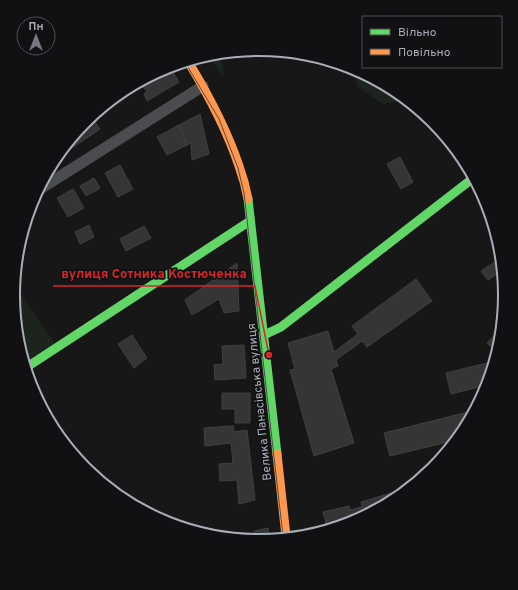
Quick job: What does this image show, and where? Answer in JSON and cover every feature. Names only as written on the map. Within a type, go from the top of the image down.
[{"type":"street","name":"Велика Панасівська вулиця","points":[[191,66],[219,116],[240,167],[247,193],[286,532]]},
{"type":"street","points":[[47,184],[203,86]]},
{"type":"street","points":[[264,335],[281,327],[469,181]]},
{"type":"street","points":[[31,365],[250,221]]},
{"type":"shaded area","points":[[272,57],[295,59],[292,60]]},
{"type":"shaded area","points":[[220,59],[224,68],[223,78],[212,61]]},
{"type":"shaded area","points":[[355,76],[398,101],[383,104],[358,87]]},
{"type":"shaded area","points":[[20,293],[55,344],[29,361],[22,326]]},
{"type":"building","points":[[173,72],[179,82],[147,101],[144,94],[147,92],[143,86]]},
{"type":"building","points":[[200,114],[209,154],[192,160],[191,143],[187,145],[179,125]]},
{"type":"building","points":[[94,122],[100,129],[69,150],[79,137]]},
{"type":"building","points":[[179,125],[187,145],[167,155],[157,137]]},
{"type":"building","points":[[400,157],[413,182],[401,189],[387,164]]},
{"type":"building","points":[[120,165],[133,189],[118,197],[105,173]]},
{"type":"building","points":[[94,178],[100,188],[86,196],[80,186]]},
{"type":"building","points":[[73,189],[84,208],[68,217],[57,198]]},
{"type":"building","points":[[89,225],[94,237],[80,244],[75,232]]},
{"type":"building","points":[[144,226],[151,238],[126,251],[120,239]]},
{"type":"building","points":[[496,262],[497,274],[488,280],[481,271]]},
{"type":"building","points":[[237,263],[239,311],[224,313],[219,299],[192,315],[185,300]]},
{"type":"building","points":[[416,279],[432,301],[367,347],[362,341],[336,360],[338,366],[331,369],[354,443],[314,456],[290,370],[295,369],[288,343],[328,331],[334,352],[358,334],[352,326]]},
{"type":"building","points":[[132,335],[147,358],[134,368],[118,344]]},
{"type":"building","points":[[494,335],[492,347],[487,343]]},
{"type":"building","points":[[244,345],[246,378],[215,380],[214,365],[223,364],[222,346]]},
{"type":"building","points":[[488,363],[480,387],[451,394],[446,373]]},
{"type":"building","points":[[222,393],[250,393],[250,423],[235,423],[235,409],[222,409]]},
{"type":"building","points":[[467,412],[447,442],[390,456],[384,433]]},
{"type":"building","points":[[233,426],[234,432],[247,430],[255,500],[239,504],[237,480],[220,481],[219,464],[233,463],[231,443],[205,446],[204,428]]},
{"type":"building","points":[[395,492],[365,509],[326,524],[323,512],[349,506],[350,510],[362,507],[361,502]]},
{"type":"building","points":[[268,528],[269,533],[255,534],[254,531]]},
{"type":"tram line","points":[[188,67],[219,119],[238,168],[244,193],[283,532]]},
{"type":"traffic: fast","points":[[264,335],[281,327],[469,181]]},
{"type":"traffic: fast","points":[[248,199],[277,454]]},
{"type":"traffic: fast","points":[[31,365],[250,221]]},
{"type":"traffic: slow","points":[[191,66],[229,139],[242,174],[248,199]]},
{"type":"traffic: slow","points":[[277,454],[286,532]]},
{"type":"place","name":"вулиця Сотника Костюченка","points":[[269,355]]}]
